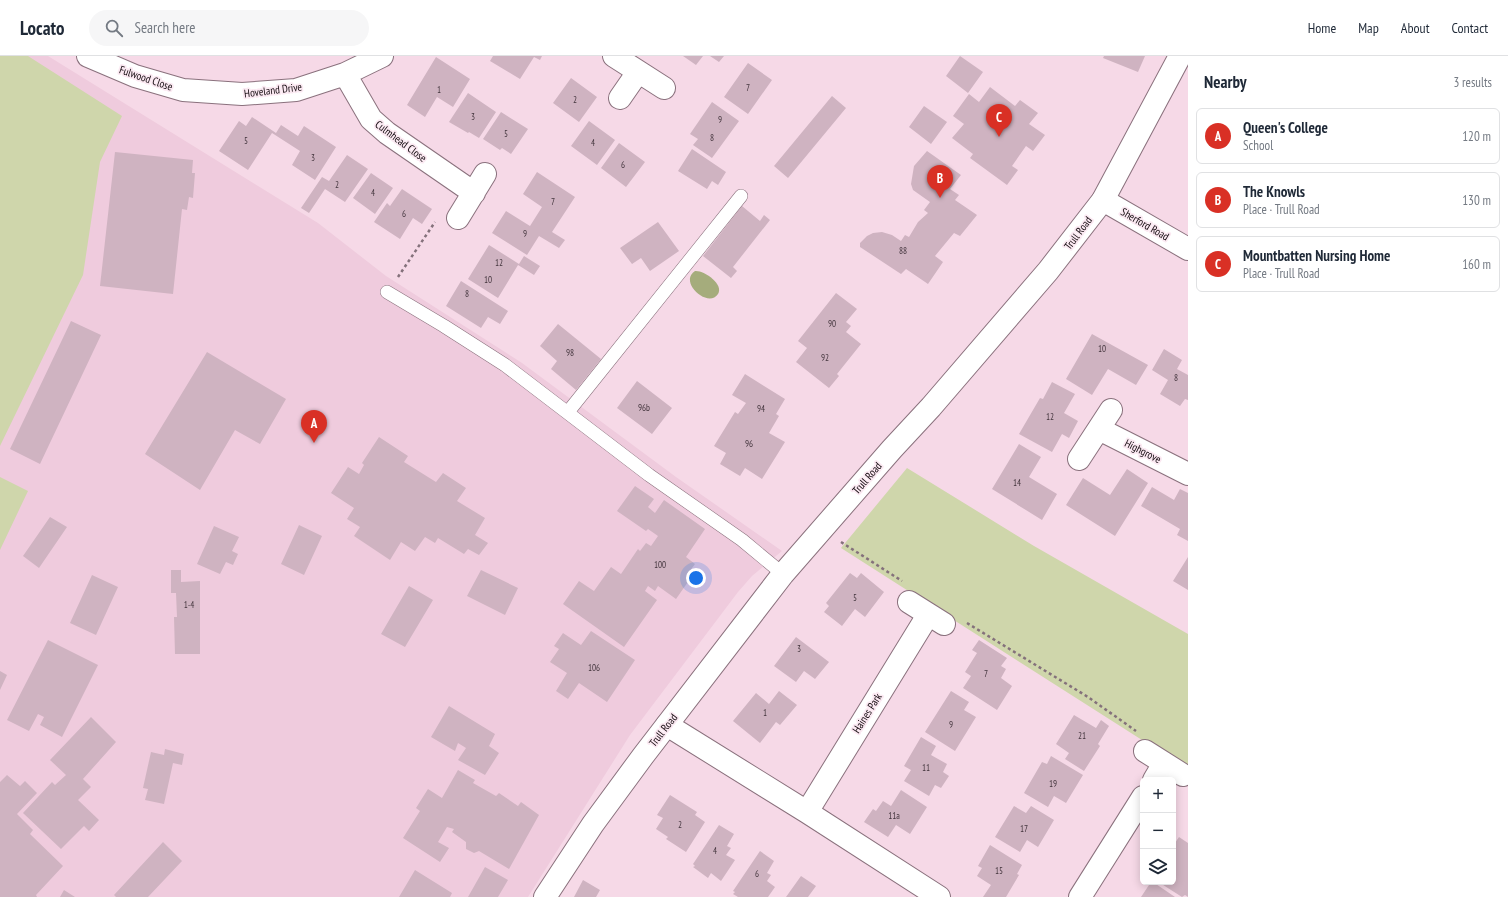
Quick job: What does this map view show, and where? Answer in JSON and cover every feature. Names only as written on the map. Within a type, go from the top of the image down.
[{"type":"street","name":"Fulwood Close","points":[[88,56],[135,76],[183,90]]},
{"type":"street","name":"Hoveland Drive","points":[[183,90],[242,94],[296,90],[345,74],[382,56]]},
{"type":"street","points":[[614,56],[664,88]]},
{"type":"street","name":"Trull Road","points":[[545,897],[593,824],[667,725],[784,574],[1043,277],[1103,200],[1180,56]]},
{"type":"street","points":[[620,98],[638,72]]},
{"type":"street","name":"Culmhead Close","points":[[345,74],[371,119],[381,128],[474,194]]},
{"type":"street","points":[[458,218],[485,174]]},
{"type":"street","name":"Sherford Road","points":[[1103,200],[1188,249]]},
{"type":"street","points":[[1079,459],[1111,410]]},
{"type":"street","name":"Highgrove","points":[[1099,429],[1188,474]]},
{"type":"street","name":"Haines Park","points":[[807,812],[936,619],[909,602]]},
{"type":"street","points":[[667,725],[807,812],[939,897]]},
{"type":"street","points":[[1142,742],[1159,771],[1183,775]]},
{"type":"street","points":[[1080,897],[1140,802]]},
{"type":"lane","points":[[568,412],[741,196]]},
{"type":"lane","points":[[387,292],[505,365],[649,474],[742,540],[784,574]]},
{"type":"path","points":[[387,292],[436,222]]},
{"type":"path","points":[[821,531],[852,548],[902,581]]},
{"type":"path","points":[[966,622],[1088,698],[1142,742]]},
{"type":"shaded area","points":[[0,56],[48,56],[318,223],[386,276],[522,363],[676,477],[782,551],[752,576],[738,592],[630,735],[528,897],[0,897]]},
{"type":"shaded area","points":[[0,56],[28,56],[122,116],[100,162],[83,275],[0,446]]},
{"type":"shaded area","points":[[695,271],[708,275],[716,282],[719,290],[718,294],[713,298],[708,298],[696,292],[690,281],[691,276]]},
{"type":"shaded area","points":[[907,468],[1034,546],[1188,634],[1188,771],[1142,740],[841,548]]},
{"type":"shaded area","points":[[0,477],[28,491],[0,550]]},
{"type":"building","points":[[493,56],[542,56],[540,60],[534,57],[520,79],[490,61]]},
{"type":"building","points":[[683,56],[703,56],[696,65]]},
{"type":"building","points":[[710,56],[724,56],[719,62]]},
{"type":"building","points":[[960,56],[983,72],[968,93],[946,76]]},
{"type":"building","points":[[1104,56],[1145,56],[1138,72],[1103,58]]},
{"type":"building","points":[[436,57],[470,79],[453,107],[437,97],[425,117],[407,105]]},
{"type":"building","points":[[748,63],[772,80],[748,114],[724,97]]},
{"type":"building","points":[[571,78],[597,97],[579,122],[553,103]]},
{"type":"building","points":[[990,87],[1015,106],[1020,100],[1038,113],[1029,124],[1045,135],[1033,151],[1026,146],[1012,166],[1018,170],[1007,185],[970,158],[973,154],[952,138],[964,124],[953,116],[969,94],[979,102]]},
{"type":"building","points":[[468,93],[496,112],[479,138],[449,122]]},
{"type":"building","points":[[832,96],[846,108],[788,178],[774,166]]},
{"type":"building","points":[[712,102],[739,121],[712,158],[693,145],[698,139],[690,134]]},
{"type":"building","points":[[924,106],[947,122],[931,144],[909,127]]},
{"type":"building","points":[[501,112],[528,129],[511,154],[502,148],[500,150],[483,139]]},
{"type":"building","points":[[252,117],[276,133],[281,125],[298,136],[304,126],[336,147],[315,180],[292,165],[300,151],[272,133],[248,170],[219,151],[239,121],[246,126]]},
{"type":"building","points":[[589,121],[615,140],[597,165],[571,146]]},
{"type":"building","points":[[619,143],[645,162],[626,187],[601,168]]},
{"type":"building","points":[[692,149],[726,172],[718,185],[712,181],[707,189],[678,171]]},
{"type":"building","points":[[927,151],[961,175],[950,189],[959,195],[955,200],[977,215],[960,236],[954,233],[935,256],[943,262],[928,284],[906,269],[901,274],[860,247],[860,243],[867,236],[873,233],[882,232],[892,235],[901,241],[905,235],[909,237],[918,222],[928,213],[924,210],[930,202],[913,190],[911,184],[914,166]]},
{"type":"building","points":[[115,152],[193,160],[192,173],[195,173],[193,198],[189,197],[187,210],[182,209],[173,294],[100,286]]},
{"type":"building","points":[[347,155],[368,169],[345,202],[325,189],[309,213],[301,208],[322,177],[329,181]]},
{"type":"building","points":[[537,172],[575,197],[552,232],[565,240],[559,248],[539,236],[527,255],[492,233],[506,211],[530,226],[542,207],[523,194]]},
{"type":"building","points":[[371,173],[393,188],[375,214],[353,198]]},
{"type":"building","points":[[402,189],[432,209],[422,224],[413,218],[400,239],[374,222],[387,203],[390,206]]},
{"type":"building","points":[[742,206],[760,221],[764,215],[770,220],[733,267],[737,271],[731,278],[703,256]]},
{"type":"building","points":[[658,222],[679,251],[650,271],[641,258],[632,264],[620,248]]},
{"type":"building","points":[[489,245],[519,264],[524,256],[540,266],[534,275],[518,265],[498,298],[468,279]]},
{"type":"building","points":[[461,281],[508,311],[500,324],[488,317],[481,328],[446,306]]},
{"type":"building","points":[[836,293],[857,309],[846,322],[851,326],[846,332],[861,344],[837,374],[839,376],[829,388],[796,362],[807,348],[798,341]]},
{"type":"building","points":[[71,321],[101,335],[40,464],[10,449]]},
{"type":"building","points":[[558,324],[601,359],[576,390],[551,369],[557,361],[540,346]]},
{"type":"building","points":[[1092,334],[1148,365],[1136,385],[1108,369],[1092,395],[1066,379]]},
{"type":"building","points":[[1164,349],[1182,360],[1177,369],[1188,375],[1188,400],[1185,399],[1180,406],[1160,394],[1168,380],[1152,370]]},
{"type":"building","points":[[207,352],[286,399],[260,444],[235,430],[200,490],[145,454]]},
{"type":"building","points":[[745,374],[785,399],[776,414],[779,416],[769,433],[785,442],[762,479],[745,468],[740,476],[720,464],[726,453],[714,446],[735,412],[738,414],[746,403],[732,395]]},
{"type":"building","points":[[637,381],[672,408],[652,434],[617,408]]},
{"type":"building","points":[[1052,382],[1075,394],[1064,413],[1078,421],[1069,438],[1062,434],[1052,452],[1019,434],[1040,398],[1043,399]]},
{"type":"building","points":[[379,437],[408,456],[404,462],[436,482],[443,473],[466,488],[457,501],[485,518],[475,535],[488,543],[479,555],[468,549],[464,554],[438,538],[435,543],[425,537],[415,551],[401,542],[390,560],[354,536],[360,527],[347,519],[354,508],[331,493],[348,467],[359,474],[364,465],[362,463]]},
{"type":"building","points":[[1019,444],[1041,457],[1029,477],[1057,494],[1042,520],[992,489]]},
{"type":"building","points":[[1127,469],[1148,483],[1115,536],[1066,505],[1083,478],[1110,495]]},
{"type":"building","points":[[635,486],[654,499],[648,507],[655,513],[664,500],[705,529],[686,557],[695,564],[686,576],[690,579],[676,599],[658,586],[655,591],[648,586],[645,591],[657,600],[624,647],[563,604],[579,581],[594,591],[611,567],[621,574],[638,549],[640,551],[646,543],[651,546],[658,536],[648,529],[646,531],[617,511]]},
{"type":"building","points":[[1152,487],[1174,500],[1180,489],[1188,493],[1188,541],[1177,535],[1180,529],[1141,506]]},
{"type":"building","points":[[50,517],[67,527],[39,568],[23,556]]},
{"type":"building","points":[[299,525],[322,536],[304,575],[281,564]]},
{"type":"building","points":[[214,526],[239,537],[232,551],[238,554],[233,565],[226,562],[220,574],[197,564]]},
{"type":"building","points":[[1188,557],[1188,590],[1173,581]]},
{"type":"building","points":[[171,570],[181,570],[181,582],[200,581],[200,654],[175,654],[174,617],[177,617],[176,593],[171,593]]},
{"type":"building","points":[[481,570],[518,588],[505,615],[467,596]]},
{"type":"building","points":[[850,573],[857,578],[861,573],[884,592],[865,617],[855,609],[842,626],[824,612],[829,606],[826,603]]},
{"type":"building","points":[[92,575],[118,587],[96,635],[70,623]]},
{"type":"building","points":[[409,586],[433,600],[405,647],[381,634]]},
{"type":"building","points":[[591,631],[635,660],[607,702],[579,683],[568,699],[556,691],[567,673],[550,662],[559,649],[554,646],[563,633],[581,645]]},
{"type":"building","points":[[796,637],[829,662],[815,679],[804,671],[796,682],[774,666]]},
{"type":"building","points":[[48,640],[98,665],[62,737],[40,725],[44,717],[38,714],[29,731],[7,720]]},
{"type":"building","points":[[979,640],[1007,658],[1001,666],[1006,669],[1001,678],[1012,686],[997,710],[963,688],[971,676],[965,672],[977,653],[972,650]]},
{"type":"building","points":[[0,671],[7,675],[0,690]]},
{"type":"building","points":[[779,691],[797,705],[780,725],[776,722],[760,743],[733,721],[756,693],[769,704]]},
{"type":"building","points":[[951,691],[969,702],[964,710],[976,717],[955,751],[925,732]]},
{"type":"building","points":[[449,706],[495,734],[489,746],[499,753],[485,775],[458,760],[466,748],[458,743],[455,751],[431,737]]},
{"type":"building","points":[[1074,715],[1096,728],[1101,720],[1109,726],[1098,744],[1100,746],[1084,771],[1065,759],[1069,753],[1056,744]]},
{"type":"building","points":[[91,717],[116,742],[83,779],[91,787],[78,800],[99,820],[89,831],[84,826],[61,849],[23,813],[52,782],[55,785],[66,775],[50,760]]},
{"type":"building","points":[[921,737],[936,746],[931,755],[947,764],[943,772],[949,776],[941,788],[935,785],[929,796],[904,781],[911,770],[904,766]]},
{"type":"building","points":[[165,749],[184,754],[182,765],[173,763],[164,804],[145,800],[148,789],[143,788],[151,752],[164,755]]},
{"type":"building","points":[[1051,756],[1083,775],[1066,803],[1054,796],[1048,807],[1024,793],[1042,762],[1047,764]]},
{"type":"building","points":[[458,770],[475,780],[473,783],[496,796],[499,793],[518,806],[521,802],[539,815],[509,869],[479,851],[474,853],[466,849],[466,842],[452,832],[454,829],[447,827],[438,842],[449,848],[440,862],[403,838],[420,811],[416,808],[428,789],[442,798]]},
{"type":"building","points":[[7,775],[20,786],[25,781],[37,793],[17,814],[33,830],[30,834],[63,866],[36,895],[37,897],[0,897],[0,782]]},
{"type":"building","points":[[901,790],[927,807],[910,834],[896,825],[888,837],[864,822],[873,809],[876,811],[883,801],[891,806]]},
{"type":"building","points":[[670,795],[697,812],[695,815],[705,822],[686,852],[666,839],[668,837],[656,829],[663,818],[657,815]]},
{"type":"building","points":[[1014,806],[1026,813],[1031,806],[1054,820],[1038,847],[1027,840],[1020,852],[995,837]]},
{"type":"building","points":[[719,825],[734,834],[727,846],[731,848],[726,855],[735,860],[721,881],[711,873],[708,878],[693,867],[695,866],[693,864]]},
{"type":"building","points":[[1179,837],[1188,843],[1188,897],[1185,895],[1182,897],[1163,885],[1176,885],[1176,842]]},
{"type":"building","points":[[163,842],[182,861],[148,897],[116,897],[114,895]]},
{"type":"building","points":[[990,845],[1022,865],[1017,874],[1019,875],[1006,897],[983,897],[991,885],[977,876],[982,868],[978,866]]},
{"type":"building","points":[[760,851],[774,861],[767,873],[771,875],[767,881],[775,887],[768,897],[738,897],[733,894],[735,892],[733,891]]},
{"type":"building","points":[[485,867],[508,880],[498,897],[468,897]]},
{"type":"building","points":[[415,870],[452,893],[450,897],[399,897]]},
{"type":"building","points":[[801,876],[816,886],[808,897],[786,897]]},
{"type":"building","points":[[583,880],[600,890],[596,897],[574,897]]},
{"type":"building","points":[[1149,885],[1157,885],[1175,897],[1141,897]]},
{"type":"building","points":[[64,890],[75,897],[60,897]]},
{"type":"place","name":"Mountbatten Nursing Home","points":[[999,137]]},
{"type":"place","name":"The Knowls","points":[[940,198]]},
{"type":"place","name":"Queen's College","points":[[314,443]]}]
